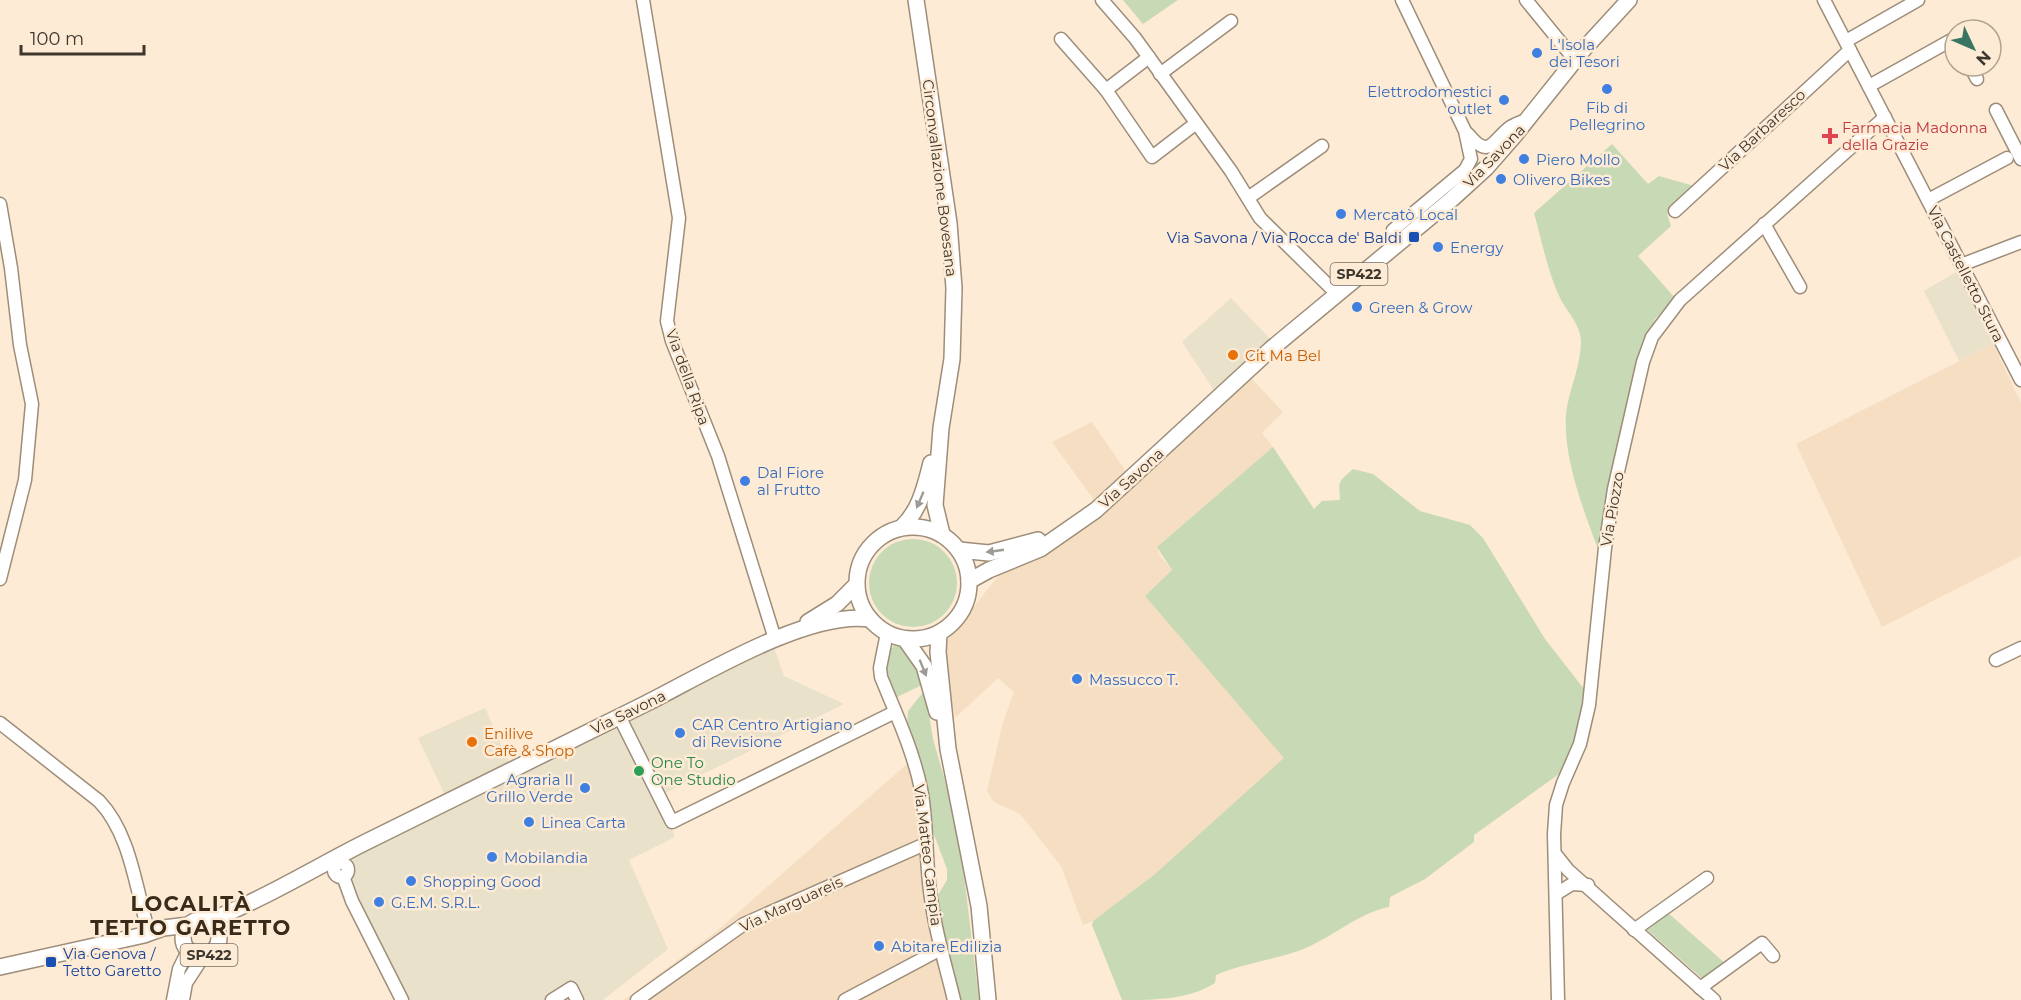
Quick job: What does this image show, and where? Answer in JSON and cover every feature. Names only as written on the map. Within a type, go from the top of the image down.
[{"type":"main road","name":"Circonvallazione Bovesana","points":[[916,0],[949,223],[954,288],[952,359],[941,429],[935,505],[942,534]]},
{"type":"main road","name":"Via Savona","points":[[969,581],[989,570],[1040,549],[1119,490],[1270,349],[1486,168],[1530,119],[1575,60],[1629,0]]},
{"type":"main road","name":"Circonvallazione Bovesana","points":[[902,528],[912,518],[922,495],[941,429]]},
{"type":"main road","points":[[902,528],[922,528],[942,534],[959,550],[968,570],[967,597],[961,611],[951,624],[939,633],[922,638],[905,639],[887,633],[870,619],[858,597],[856,585],[860,564],[866,551],[888,532],[902,528]]},
{"type":"main road","name":"Via Savona","points":[[959,550],[989,553],[1005,550],[1069,529]]},
{"type":"main road","name":"Via Savona","points":[[790,633],[837,604],[856,585]]},
{"type":"main road","name":"Via Savona","points":[[208,921],[338,860],[775,639],[832,621],[870,619]]},
{"type":"main road","points":[[939,633],[938,698],[979,906],[988,1000]]},
{"type":"main road","points":[[905,639],[924,666],[938,698]]},
{"type":"main road","name":"Via Savona","points":[[219,934],[248,904]]},
{"type":"main road","name":"SP422","points":[[198,920],[208,921],[219,934],[214,952],[203,957],[186,947],[184,933],[189,925],[198,920]]},
{"type":"main road","points":[[0,967],[163,928],[189,925]]},
{"type":"main road","points":[[149,933],[165,935],[186,947]]},
{"type":"street","name":"Via della Ripa","points":[[643,0],[679,218],[667,321],[672,341],[718,456],[775,639]]},
{"type":"street","points":[[1102,0],[1149,57],[1275,235],[1336,293]]},
{"type":"street","points":[[1395,245],[1393,230],[1465,170],[1471,159],[1465,131],[1402,0]]},
{"type":"street","points":[[1526,0],[1575,60]]},
{"type":"street","name":"Via Castelletto Stura","points":[[1824,0],[2021,380]]},
{"type":"street","name":"Via Barbaresco","points":[[1675,211],[1848,46],[1918,0]]},
{"type":"street","points":[[1161,74],[1232,21]]},
{"type":"street","points":[[1061,39],[1106,90],[1152,157],[1195,124]]},
{"type":"street","points":[[1869,86],[1943,45]]},
{"type":"street","points":[[1106,90],[1149,57]]},
{"type":"street","points":[[1996,110],[2021,159]]},
{"type":"street","name":"Via Piozzo","points":[[1558,1000],[1556,805],[1580,744],[1589,705],[1605,548],[1614,489],[1643,362],[1652,337],[1680,300],[1885,117]]},
{"type":"street","points":[[1465,131],[1476,143],[1489,148],[1511,126],[1530,119]]},
{"type":"street","points":[[1248,198],[1322,146]]},
{"type":"street","name":"Via Castelletto Stura","points":[[1928,200],[2007,158]]},
{"type":"street","points":[[0,204],[20,345],[32,404],[25,480],[0,579]]},
{"type":"street","points":[[1764,224],[1800,287]]},
{"type":"street","points":[[1961,265],[2021,242]]},
{"type":"street","name":"Via Matteo Campia","points":[[887,633],[880,668],[881,677],[904,733],[916,770],[925,810],[925,844],[931,899],[954,1000]]},
{"type":"street","points":[[1996,660],[2021,648]]},
{"type":"street","points":[[619,717],[672,822],[895,712]]},
{"type":"street","points":[[0,723],[99,801],[111,814],[122,838],[149,933]]},
{"type":"street","name":"Via Marguareis","points":[[637,1000],[744,924],[925,844]]},
{"type":"street","points":[[1555,854],[1568,870],[1588,885],[1634,930],[1714,1000]]},
{"type":"street","points":[[338,860],[335,872],[343,876],[352,901],[402,1000]]},
{"type":"street","points":[[1556,869],[1566,878],[1588,885]]},
{"type":"street","points":[[1634,930],[1707,879]]},
{"type":"street","points":[[1556,894],[1572,884],[1588,885]]},
{"type":"street","points":[[1700,988],[1762,943],[1773,956]]},
{"type":"street","name":"SP422","points":[[173,1000],[186,947]]},
{"type":"street","points":[[845,1000],[941,949]]},
{"type":"street","name":"SP422","points":[[183,1000],[186,983],[203,957]]},
{"type":"street","points":[[552,1000],[571,988],[577,1000]]},
{"type":"shaded area","points":[[1958,271],[1995,343],[1959,361],[1924,291]]},
{"type":"shaded area","points":[[1231,298],[1271,340],[1215,392],[1182,342]]},
{"type":"shaded area","points":[[1993,344],[2021,403],[2021,556],[1882,627],[1796,444]]},
{"type":"shaded area","points":[[1251,378],[1283,412],[1262,433],[1273,447],[1157,547],[1160,556],[1172,570],[1145,596],[1285,758],[1155,874],[1093,921],[1083,925],[1061,866],[1020,814],[994,802],[987,791],[1002,726],[1014,692],[998,678],[955,718],[945,662],[947,641],[999,575],[1056,548],[1102,517]]},
{"type":"shaded area","points":[[1092,422],[1127,473],[1094,500],[1052,442]]},
{"type":"shaded area","points":[[774,648],[784,676],[844,704],[659,796],[675,837],[629,860],[668,949],[603,1000],[396,1000],[331,873],[331,866]]},
{"type":"shaded area","points":[[485,708],[510,764],[445,795],[418,738]]},
{"type":"shaded area","points":[[919,760],[927,796],[937,903],[960,1000],[624,1000],[717,931],[908,763]]},
{"type":"green space","points":[[1123,0],[1178,0],[1143,24]]},
{"type":"green space","points":[[1612,144],[1648,184],[1659,176],[1694,186],[1667,214],[1671,226],[1638,256],[1675,298],[1655,319],[1632,380],[1598,549],[1574,479],[1567,442],[1567,407],[1579,358],[1580,335],[1552,279],[1534,213]]},
{"type":"green space","points":[[1273,447],[1314,509],[1322,501],[1340,500],[1340,483],[1353,469],[1373,474],[1420,511],[1470,525],[1483,538],[1545,639],[1584,689],[1586,700],[1577,742],[1559,774],[1474,835],[1474,842],[1425,879],[1390,897],[1389,907],[1356,920],[1301,950],[1216,975],[1215,983],[1194,993],[1159,999],[1122,1000],[1092,925],[1093,921],[1155,874],[1284,758],[1145,596],[1172,570],[1157,547]]},
{"type":"green space","points":[[913,539],[930,543],[944,552],[953,566],[957,583],[953,600],[944,614],[930,623],[913,627],[896,623],[882,614],[873,600],[869,583],[873,566],[882,552],[896,543]]},
{"type":"green space","points":[[897,643],[913,657],[924,684],[897,697],[889,685],[886,663],[888,655]]},
{"type":"green space","points":[[925,690],[933,739],[950,798],[963,867],[979,1000],[960,1000],[937,903],[938,895],[947,880],[947,869],[930,824],[907,727],[908,711]]},
{"type":"green space","points":[[1667,912],[1726,964],[1704,980],[1645,928]]},
{"type":"place","name":"L'Isola dei Tesori","points":[[1537,53]]},
{"type":"place","name":"Fib di Pellegrino","points":[[1607,89]]},
{"type":"place","name":"Elettrodomestici outlet","points":[[1504,100]]},
{"type":"place","name":"Farmacia Madonna della Grazie","points":[[1830,136]]},
{"type":"place","name":"Piero Mollo","points":[[1524,159]]},
{"type":"place","name":"Olivero Bikes","points":[[1501,179]]},
{"type":"place","name":"Mercatò Local","points":[[1341,214]]},
{"type":"place","name":"Via Savona / Via Rocca de' Baldi","points":[[1414,237]]},
{"type":"place","name":"Energy","points":[[1438,247]]},
{"type":"place","name":"Green & Grow","points":[[1357,307]]},
{"type":"place","name":"Cit Ma Bel","points":[[1233,355]]},
{"type":"place","name":"Dal Fiore al Frutto","points":[[745,481]]},
{"type":"place","name":"Massucco T.","points":[[1077,679]]},
{"type":"place","name":"CAR Centro Artigiano di Revisione","points":[[680,733]]},
{"type":"place","name":"Enilive Cafè & Shop","points":[[472,742]]},
{"type":"place","name":"One To One Studio","points":[[639,771]]},
{"type":"place","name":"Agraria Il Grillo Verde","points":[[585,788]]},
{"type":"place","name":"Linea Carta","points":[[529,822]]},
{"type":"place","name":"Mobilandia","points":[[492,857]]},
{"type":"place","name":"Shopping Good","points":[[411,881]]},
{"type":"place","name":"G.E.M. S.R.L.","points":[[379,902]]},
{"type":"place","name":"Abitare Edilizia","points":[[879,946]]},
{"type":"place","name":"Via Genova / Tetto Garetto","points":[[51,962]]},
{"type":"district","name":"LOCALITÀ TETTO GARETTO","points":[[191,915]]}]
